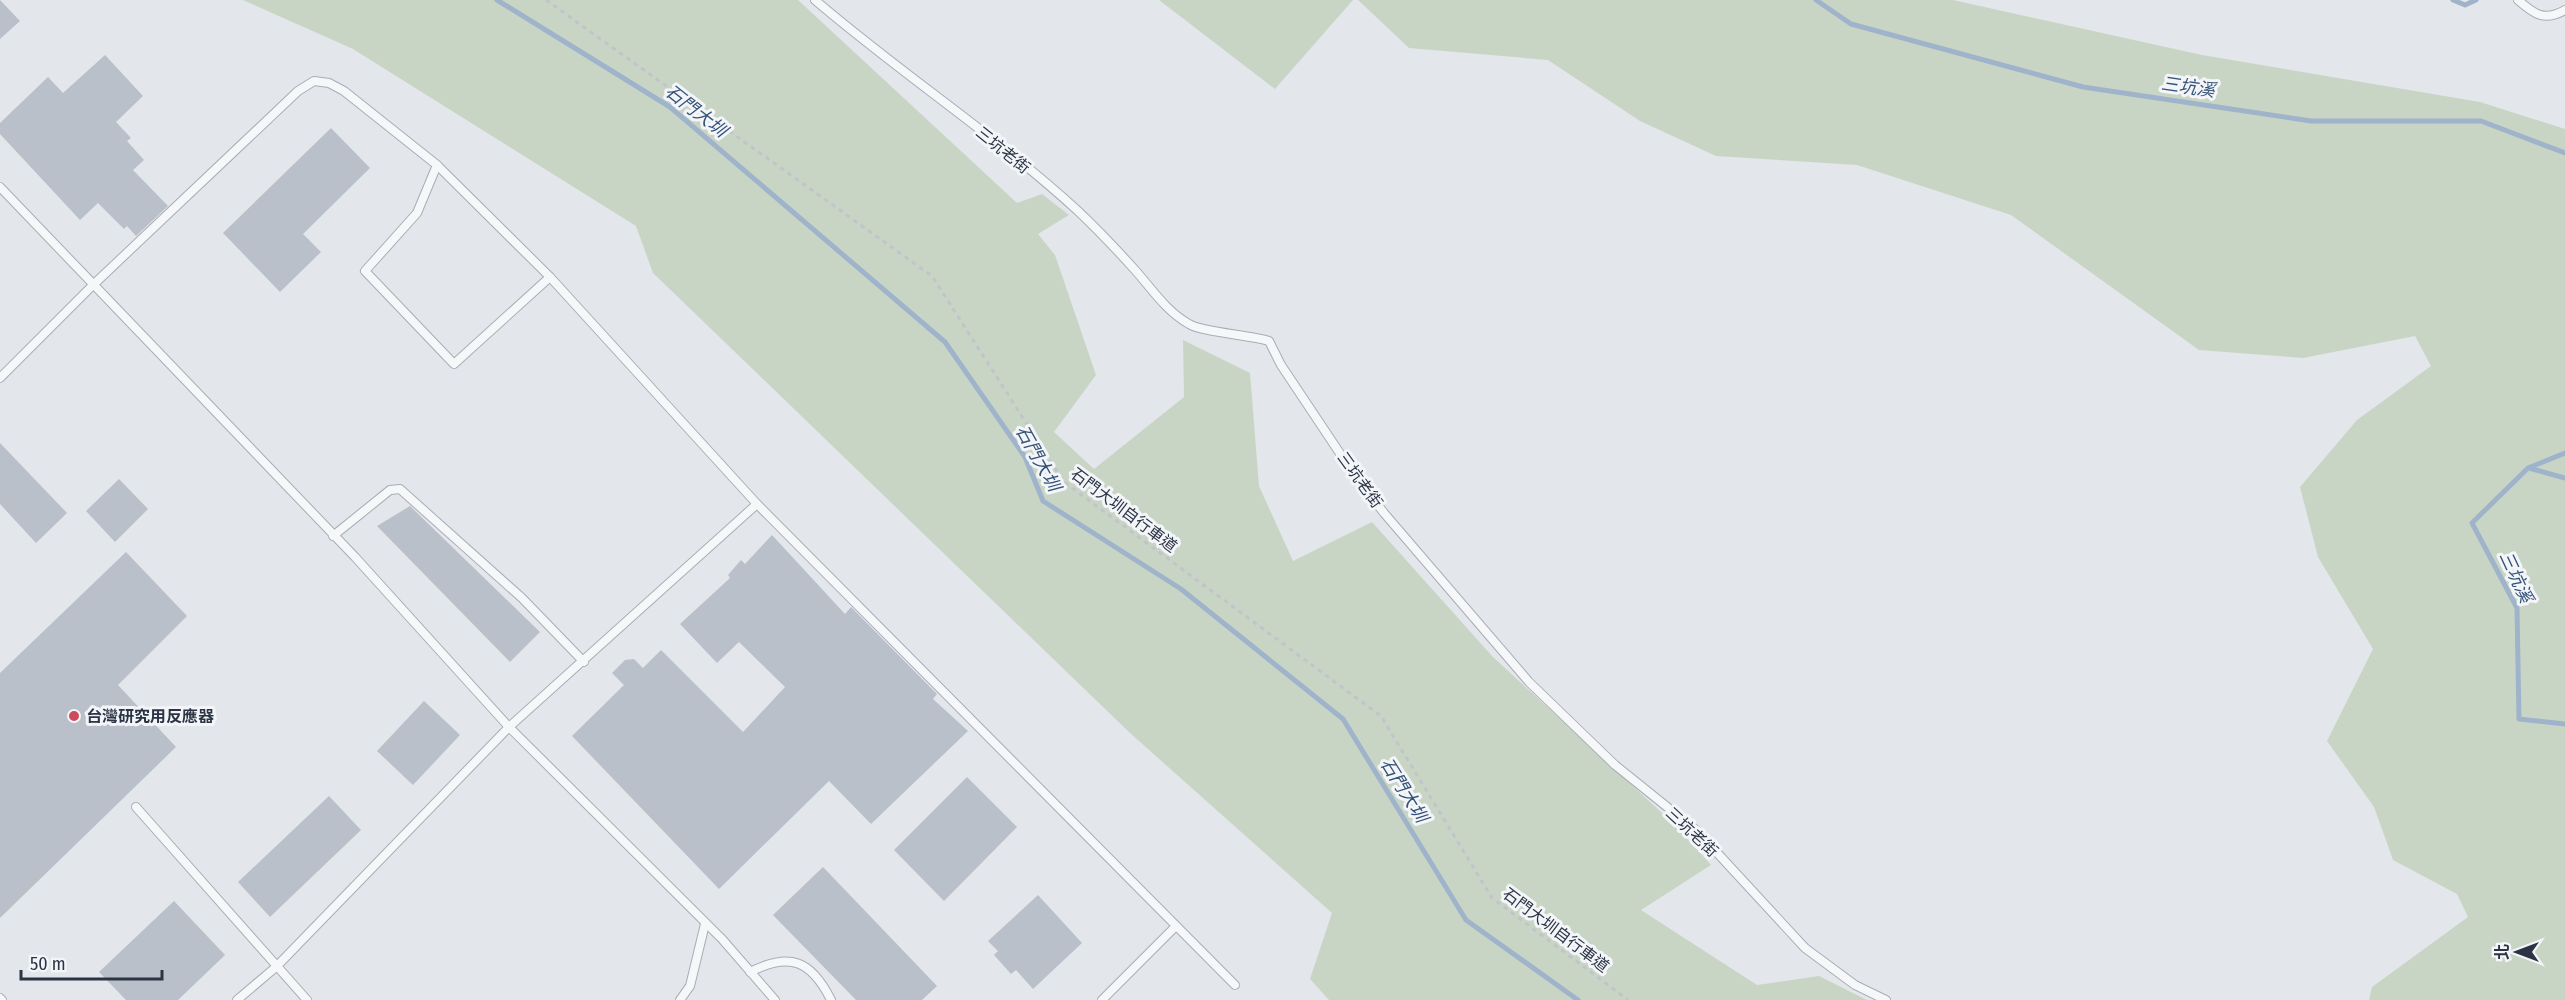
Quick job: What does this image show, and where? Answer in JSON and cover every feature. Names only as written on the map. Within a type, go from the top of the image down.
[{"type":"lane","name":"三坑老街","points":[[815,0],[865,43],[909,73],[1078,211],[1133,268],[1169,310],[1192,326],[1252,335],[1269,341],[1281,364],[1351,470],[1384,513],[1529,682],[1615,765],[1697,831],[1805,948],[1855,985],[1886,1000]]},
{"type":"lane","points":[[2518,0],[2535,15],[2549,16],[2565,10]]},
{"type":"lane","points":[[0,378],[93,285],[298,91],[314,81],[329,83],[345,91],[437,165],[550,277],[757,504],[1235,985]]},
{"type":"lane","points":[[437,165],[417,213],[365,271],[454,364],[550,277]]},
{"type":"lane","points":[[0,188],[333,536],[509,727],[705,924],[775,1000]]},
{"type":"lane","points":[[333,536],[390,490],[400,489],[522,598],[584,662]]},
{"type":"lane","points":[[237,1000],[276,967],[509,727],[584,662],[757,504]]},
{"type":"lane","points":[[136,807],[307,1000]]},
{"type":"lane","points":[[680,1000],[690,986],[705,924]]},
{"type":"lane","points":[[1102,1000],[1176,926]]},
{"type":"lane","points":[[750,972],[780,959],[802,963],[824,986],[831,1000]]},
{"type":"path","name":"石門大圳自行車道","points":[[546,0],[932,276],[1064,482],[1381,716],[1492,898],[1628,1000]]},
{"type":"green space","points":[[243,0],[798,0],[1017,203],[1042,194],[1069,215],[1038,234],[1055,255],[1096,375],[1054,432],[1094,469],[1184,397],[1183,340],[1250,373],[1259,486],[1293,561],[1372,522],[1492,656],[1675,825],[1711,865],[1641,910],[1757,985],[1819,976],[1867,1000],[1329,1000],[1310,979],[1332,913],[1130,733],[653,273],[636,226],[353,49]]},
{"type":"green space","points":[[1159,0],[1353,0],[1275,89]]},
{"type":"green space","points":[[1358,0],[1953,0],[2202,55],[2480,102],[2565,129],[2565,1000],[2369,1000],[2372,987],[2468,917],[2457,894],[2393,860],[2374,807],[2327,741],[2373,649],[2318,557],[2300,487],[2357,420],[2431,366],[2415,336],[2303,358],[2199,350],[2011,215],[1857,165],[1716,156],[1640,121],[1548,60],[1409,48]]},
{"type":"building","points":[[0,0],[20,21],[0,39]]},
{"type":"building","points":[[105,55],[143,96],[116,122],[131,138],[127,141],[144,160],[133,170],[168,206],[136,236],[127,226],[124,229],[98,203],[80,220],[0,134],[0,123],[48,77],[63,93]]},
{"type":"building","points":[[331,128],[370,168],[303,234],[321,252],[280,292],[223,233]]},
{"type":"building","points":[[0,443],[67,513],[36,543],[0,504]]},
{"type":"building","points":[[119,479],[148,509],[115,542],[86,511]]},
{"type":"building","points":[[410,506],[540,632],[510,662],[377,526]]},
{"type":"building","points":[[772,535],[845,614],[851,607],[937,694],[933,699],[968,731],[871,824],[829,781],[719,889],[572,736],[624,685],[612,673],[625,660],[634,659],[643,668],[661,650],[743,732],[785,687],[739,642],[717,663],[680,624],[730,578],[728,575],[741,560],[745,564]]},
{"type":"building","name":"台灣研究用反應器","points":[[126,552],[187,616],[118,685],[176,747],[0,918],[0,673]]},
{"type":"building","points":[[424,701],[460,735],[413,785],[377,751]]},
{"type":"building","points":[[967,777],[1017,827],[944,901],[894,850]]},
{"type":"building","points":[[329,796],[361,830],[270,917],[238,882]]},
{"type":"building","points":[[823,867],[937,986],[922,1000],[856,1000],[773,915]]},
{"type":"building","points":[[1038,895],[1082,943],[1033,989],[1016,970],[1011,974],[994,955],[998,951],[988,941]]},
{"type":"building","points":[[174,901],[225,955],[178,1000],[126,1000],[99,972]]},
{"type":"waterway","name":"石門大圳","points":[[497,0],[670,107],[945,342],[1025,457],[1043,501],[1181,589],[1343,719],[1466,920],[1578,1000]]},
{"type":"waterway","name":"三坑溪","points":[[1816,0],[1851,24],[2083,87],[2311,121],[2481,121],[2565,153]]},
{"type":"waterway","points":[[2453,0],[2465,5],[2476,0]]},
{"type":"waterway","name":"三坑溪","points":[[2565,453],[2528,468],[2472,523],[2517,608],[2519,719],[2565,724]]},
{"type":"waterway","points":[[2529,468],[2565,478]]},
{"type":"place","name":"台灣研究用反應器","points":[[74,716]]}]
